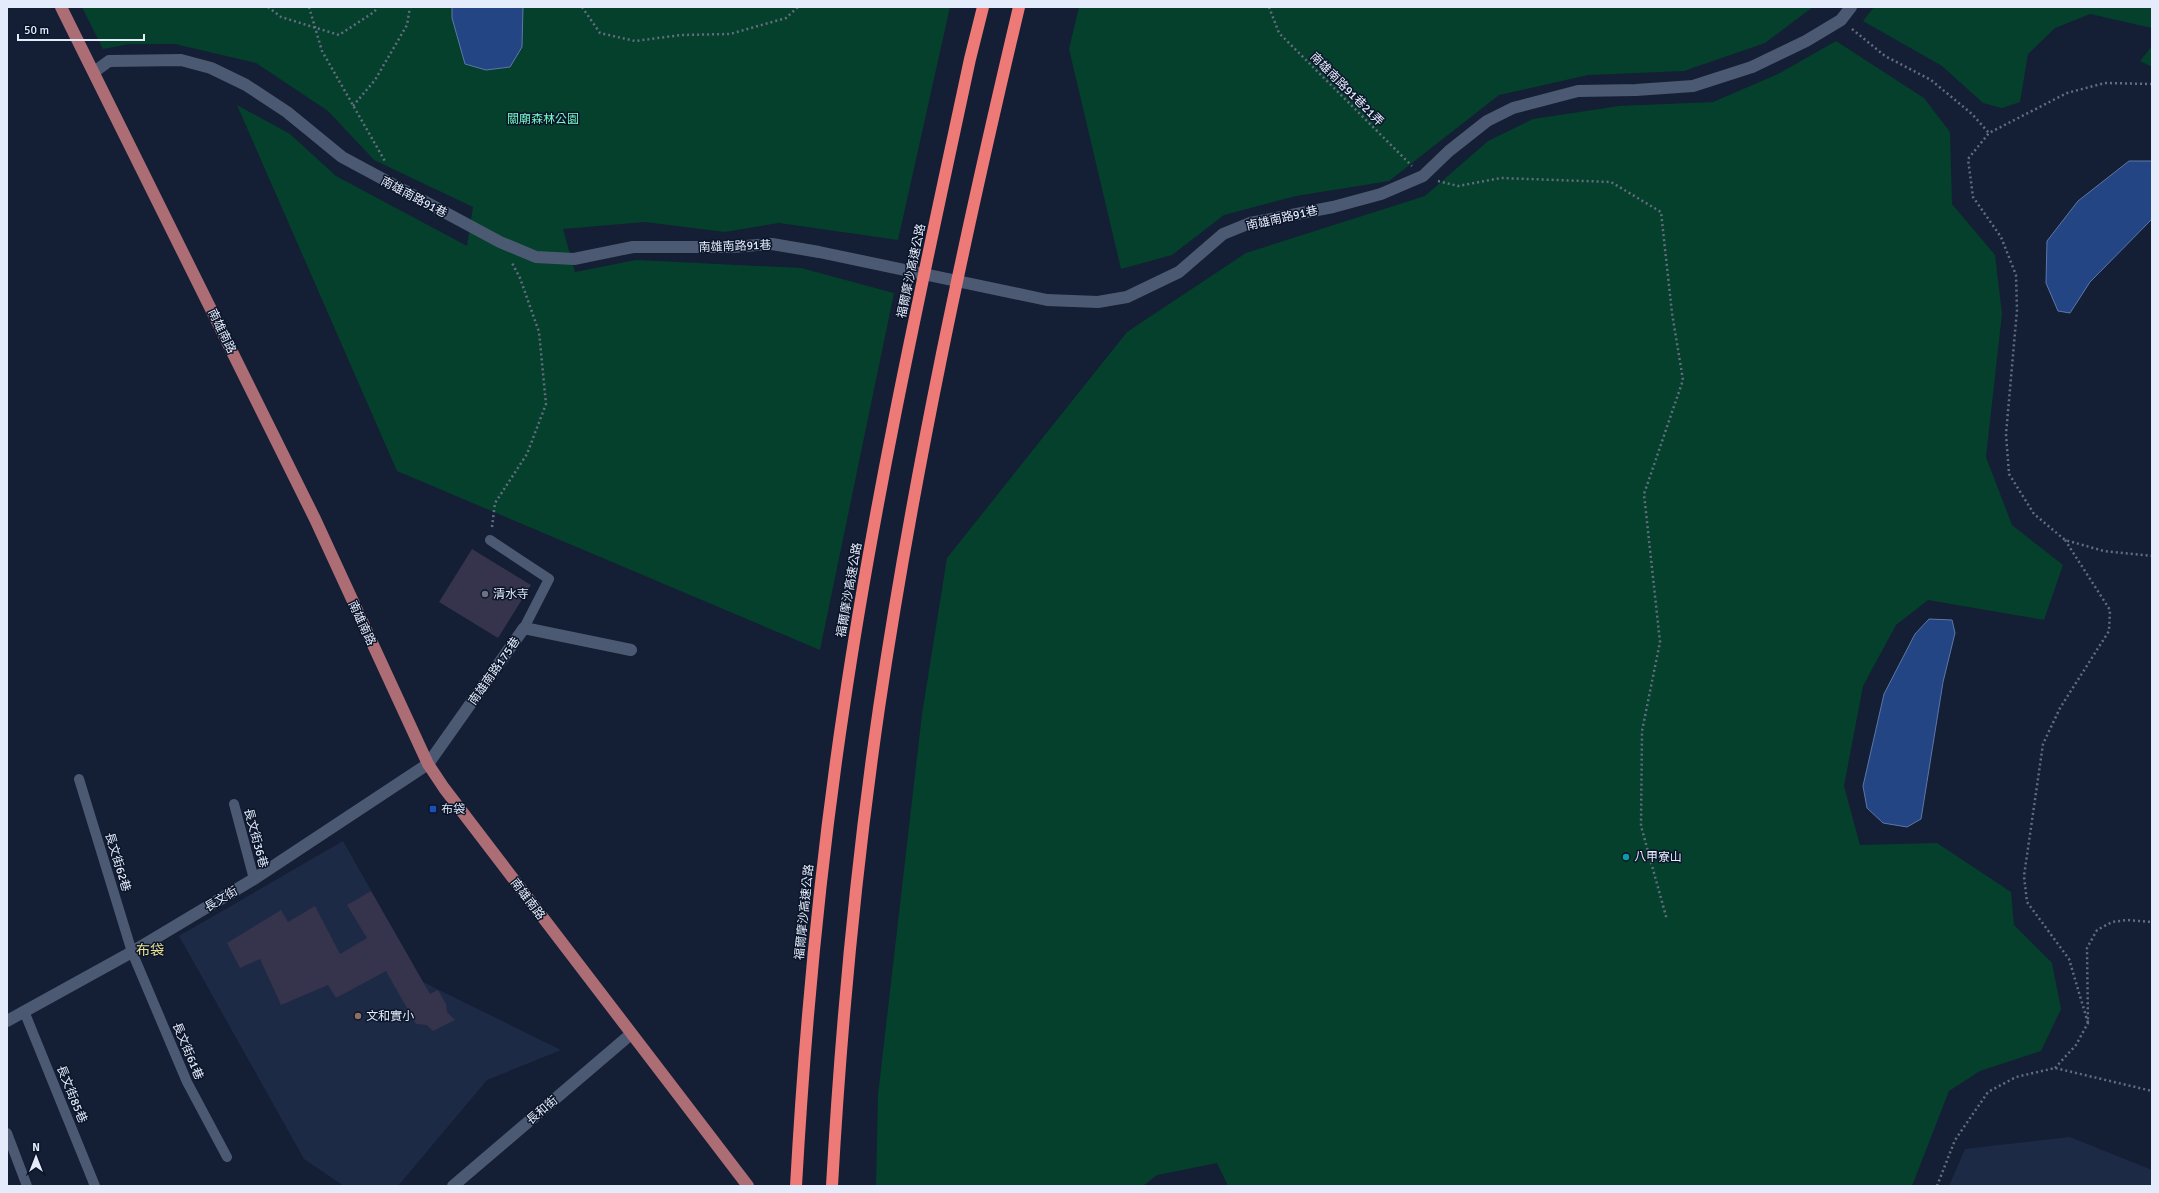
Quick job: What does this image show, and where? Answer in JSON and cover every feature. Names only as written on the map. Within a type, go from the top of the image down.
[{"type":"highway","name":"福爾摩沙高速公路","points":[[796,1186],[801,1100],[824,850],[844,705],[892,425],[970,59],[983,7]]},
{"type":"highway","points":[[832,1186],[836,1115],[860,856],[879,707],[924,439],[1018,7]]},
{"type":"main road","name":"南雄南路","points":[[61,7],[315,520],[428,764],[444,788],[748,1186]]},
{"type":"street","points":[[1423,176],[1449,151],[1487,121],[1513,108],[1578,91],[1636,90],[1694,86],[1752,67],[1806,41],[1841,20],[1851,7]]},
{"type":"street","name":"南雄南路91巷","points":[[94,72],[109,61],[181,60],[211,68],[246,85],[286,112],[342,157],[500,242],[536,257],[574,259],[633,247],[732,247],[772,244],[819,252],[1047,300],[1098,302],[1127,297],[1179,272],[1223,234],[1250,223],[1333,207],[1381,194],[1423,176]]},
{"type":"street","name":"南雄南路175巷","points":[[428,764],[524,628],[631,650]]},
{"type":"street","name":"長文街","points":[[7,1021],[132,952],[254,879],[428,764]]},
{"type":"street","name":"長和街","points":[[453,1186],[632,1034]]},
{"type":"lane","points":[[490,540],[549,579],[524,628]]},
{"type":"lane","name":"長文街62巷","points":[[79,779],[132,952]]},
{"type":"lane","name":"長文街36巷","points":[[234,804],[254,879]]},
{"type":"lane","name":"長文街61巷","points":[[132,952],[187,1082],[227,1157]]},
{"type":"lane","name":"長文街85巷","points":[[24,1011],[95,1186]]},
{"type":"lane","points":[[7,1133],[27,1186]]},
{"type":"path","points":[[268,7],[281,17],[339,35],[374,12],[378,7]]},
{"type":"path","points":[[310,7],[322,51],[384,161],[389,166]]},
{"type":"path","points":[[353,106],[375,80],[407,25],[410,7]]},
{"type":"path","points":[[582,7],[600,33],[635,41],[681,35],[730,34],[786,18],[798,7]]},
{"type":"path","name":"南雄南路91巷21弄","points":[[1269,7],[1279,32],[1423,176]]},
{"type":"path","points":[[1841,20],[1885,56],[1931,80],[1972,114],[1989,133]]},
{"type":"path","points":[[2088,1023],[2069,959],[2027,902],[2024,876],[2043,744],[2060,708],[2109,631],[2110,610],[2065,540],[2034,514],[2009,474],[2006,434],[2017,310],[2016,275],[2001,237],[1973,197],[1968,159],[1989,133],[2067,93],[2105,83],[2152,84]]},
{"type":"path","points":[[1423,176],[1458,186],[1501,178],[1611,182],[1661,212],[1672,313],[1683,380],[1644,494],[1660,642],[1642,731],[1641,826],[1667,920]]},
{"type":"path","points":[[490,540],[495,503],[527,454],[546,404],[539,332],[520,278],[500,242]]},
{"type":"path","points":[[2065,540],[2104,551],[2152,556]]},
{"type":"path","points":[[2056,1068],[2076,1046],[2088,1023],[2088,948],[2097,930],[2112,922],[2127,920],[2152,922]]},
{"type":"path","points":[[1937,1186],[1954,1140],[1988,1092],[2016,1077],[2056,1068],[2152,1091]]},
{"type":"shaded area","name":"文和實小","points":[[343,841],[423,982],[561,1050],[487,1080],[398,1186],[344,1186],[304,1159],[179,936]]},
{"type":"shaded area","points":[[2070,1137],[2152,1170],[2152,1186],[1949,1186],[1965,1149]]},
{"type":"green space","name":"關廟森林公園","points":[[82,7],[950,7],[898,240],[779,223],[725,232],[645,222],[563,229],[575,272],[636,260],[801,268],[894,293],[820,650],[397,471],[237,105],[290,134],[336,176],[467,246],[473,207],[374,160],[328,111],[256,63],[175,44],[129,44],[103,49]]},
{"type":"green space","points":[[1079,7],[1813,7],[1765,43],[1684,71],[1588,75],[1499,95],[1389,181],[1296,196],[1224,215],[1172,255],[1121,269],[1069,49]]},
{"type":"green space","points":[[1874,7],[2152,7],[2152,28],[2090,14],[2055,28],[2028,54],[2020,102],[2002,108],[1983,103],[1942,66],[1863,21]]},
{"type":"green space","points":[[1836,41],[1924,98],[1950,132],[1952,204],[1995,255],[2002,314],[1986,457],[2012,525],[2063,565],[2044,620],[1928,600],[1896,625],[1863,686],[1844,786],[1860,845],[1937,843],[2011,892],[2014,925],[2052,963],[2061,1009],[2041,1051],[1980,1071],[1949,1091],[1912,1186],[1228,1186],[1217,1163],[1157,1175],[1143,1186],[876,1186],[878,1095],[922,714],[947,558],[1127,332],[1246,253],[1425,196],[1488,141],[1533,119],[1619,106],[1713,102],[1778,74]]},
{"type":"green space","points":[[2152,46],[2152,67],[2140,61]]},
{"type":"water","points":[[452,7],[523,7],[522,47],[510,67],[486,70],[465,64],[452,18]]},
{"type":"water","points":[[2129,161],[2152,161],[2152,219],[2090,282],[2070,313],[2058,311],[2046,283],[2047,241],[2078,201]]},
{"type":"water","points":[[1929,619],[1952,620],[1955,633],[1943,682],[1921,819],[1907,827],[1883,823],[1867,808],[1863,786],[1884,694],[1915,634]]},
{"type":"building","name":"清水寺","points":[[472,549],[531,585],[498,638],[439,602]]},
{"type":"building","points":[[371,891],[430,994],[438,990],[446,1004],[447,1012],[455,1020],[433,1031],[427,1025],[416,1024],[386,971],[336,998],[328,985],[281,1005],[260,959],[240,968],[227,943],[281,910],[288,922],[315,906],[340,954],[367,938],[347,905]]},
{"type":"place","name":"清水寺","points":[[485,594]]},
{"type":"place","name":"布袋","points":[[433,809]]},
{"type":"place","name":"八甲寮山","points":[[1626,857]]},
{"type":"place","name":"文和實小","points":[[358,1016]]},
{"type":"district","name":"布袋","points":[[150,950]]}]
